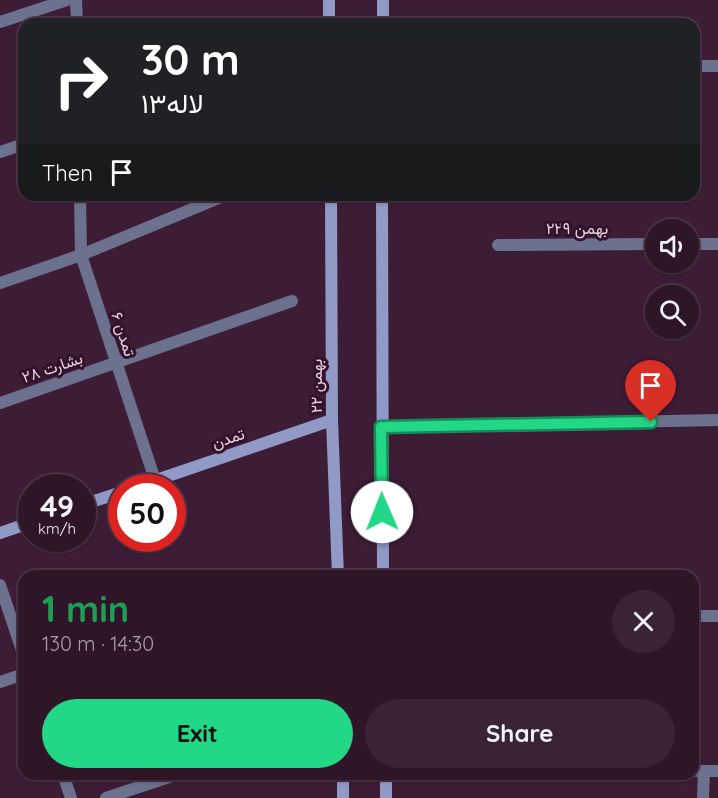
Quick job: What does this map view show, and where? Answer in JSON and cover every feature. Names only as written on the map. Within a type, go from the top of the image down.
[{"type":"main road","points":[[329,0],[329,18]]},
{"type":"main road","points":[[383,0],[383,18]]},
{"type":"main road","name":"۲۲ بهمن","points":[[331,201],[333,420],[339,570]]},
{"type":"main road","points":[[382,201],[383,570]]},
{"type":"main road","name":"تمدن","points":[[173,474],[333,420]]},
{"type":"main road","points":[[0,533],[18,527]]},
{"type":"main road","points":[[343,780],[343,798]]},
{"type":"main road","points":[[386,780],[386,798]]},
{"type":"street","points":[[0,22],[66,0]]},
{"type":"street","points":[[76,0],[77,18]]},
{"type":"street","points":[[700,66],[718,66]]},
{"type":"street","points":[[0,152],[18,146]]},
{"type":"street","name":"تمدن ۶","points":[[80,201],[81,255],[153,474]]},
{"type":"street","points":[[0,283],[81,255],[211,201]]},
{"type":"street","name":"۲۲بهمن ۹","points":[[498,245],[645,244]]},
{"type":"street","points":[[699,244],[718,244]]},
{"type":"street","name":"بشارت ۲۸","points":[[0,403],[292,301]]},
{"type":"street","points":[[381,427],[718,420]]},
{"type":"street","points":[[0,585],[18,638]]},
{"type":"street","points":[[699,615],[718,616]]},
{"type":"street","points":[[0,682],[18,676]]},
{"type":"street","points":[[699,771],[718,771]]},
{"type":"street","points":[[699,776],[703,798]]},
{"type":"street","points":[[65,780],[71,798]]},
{"type":"street","points":[[106,798],[160,780]]},
{"type":"route","points":[[382,512],[381,427],[651,422]]}]
